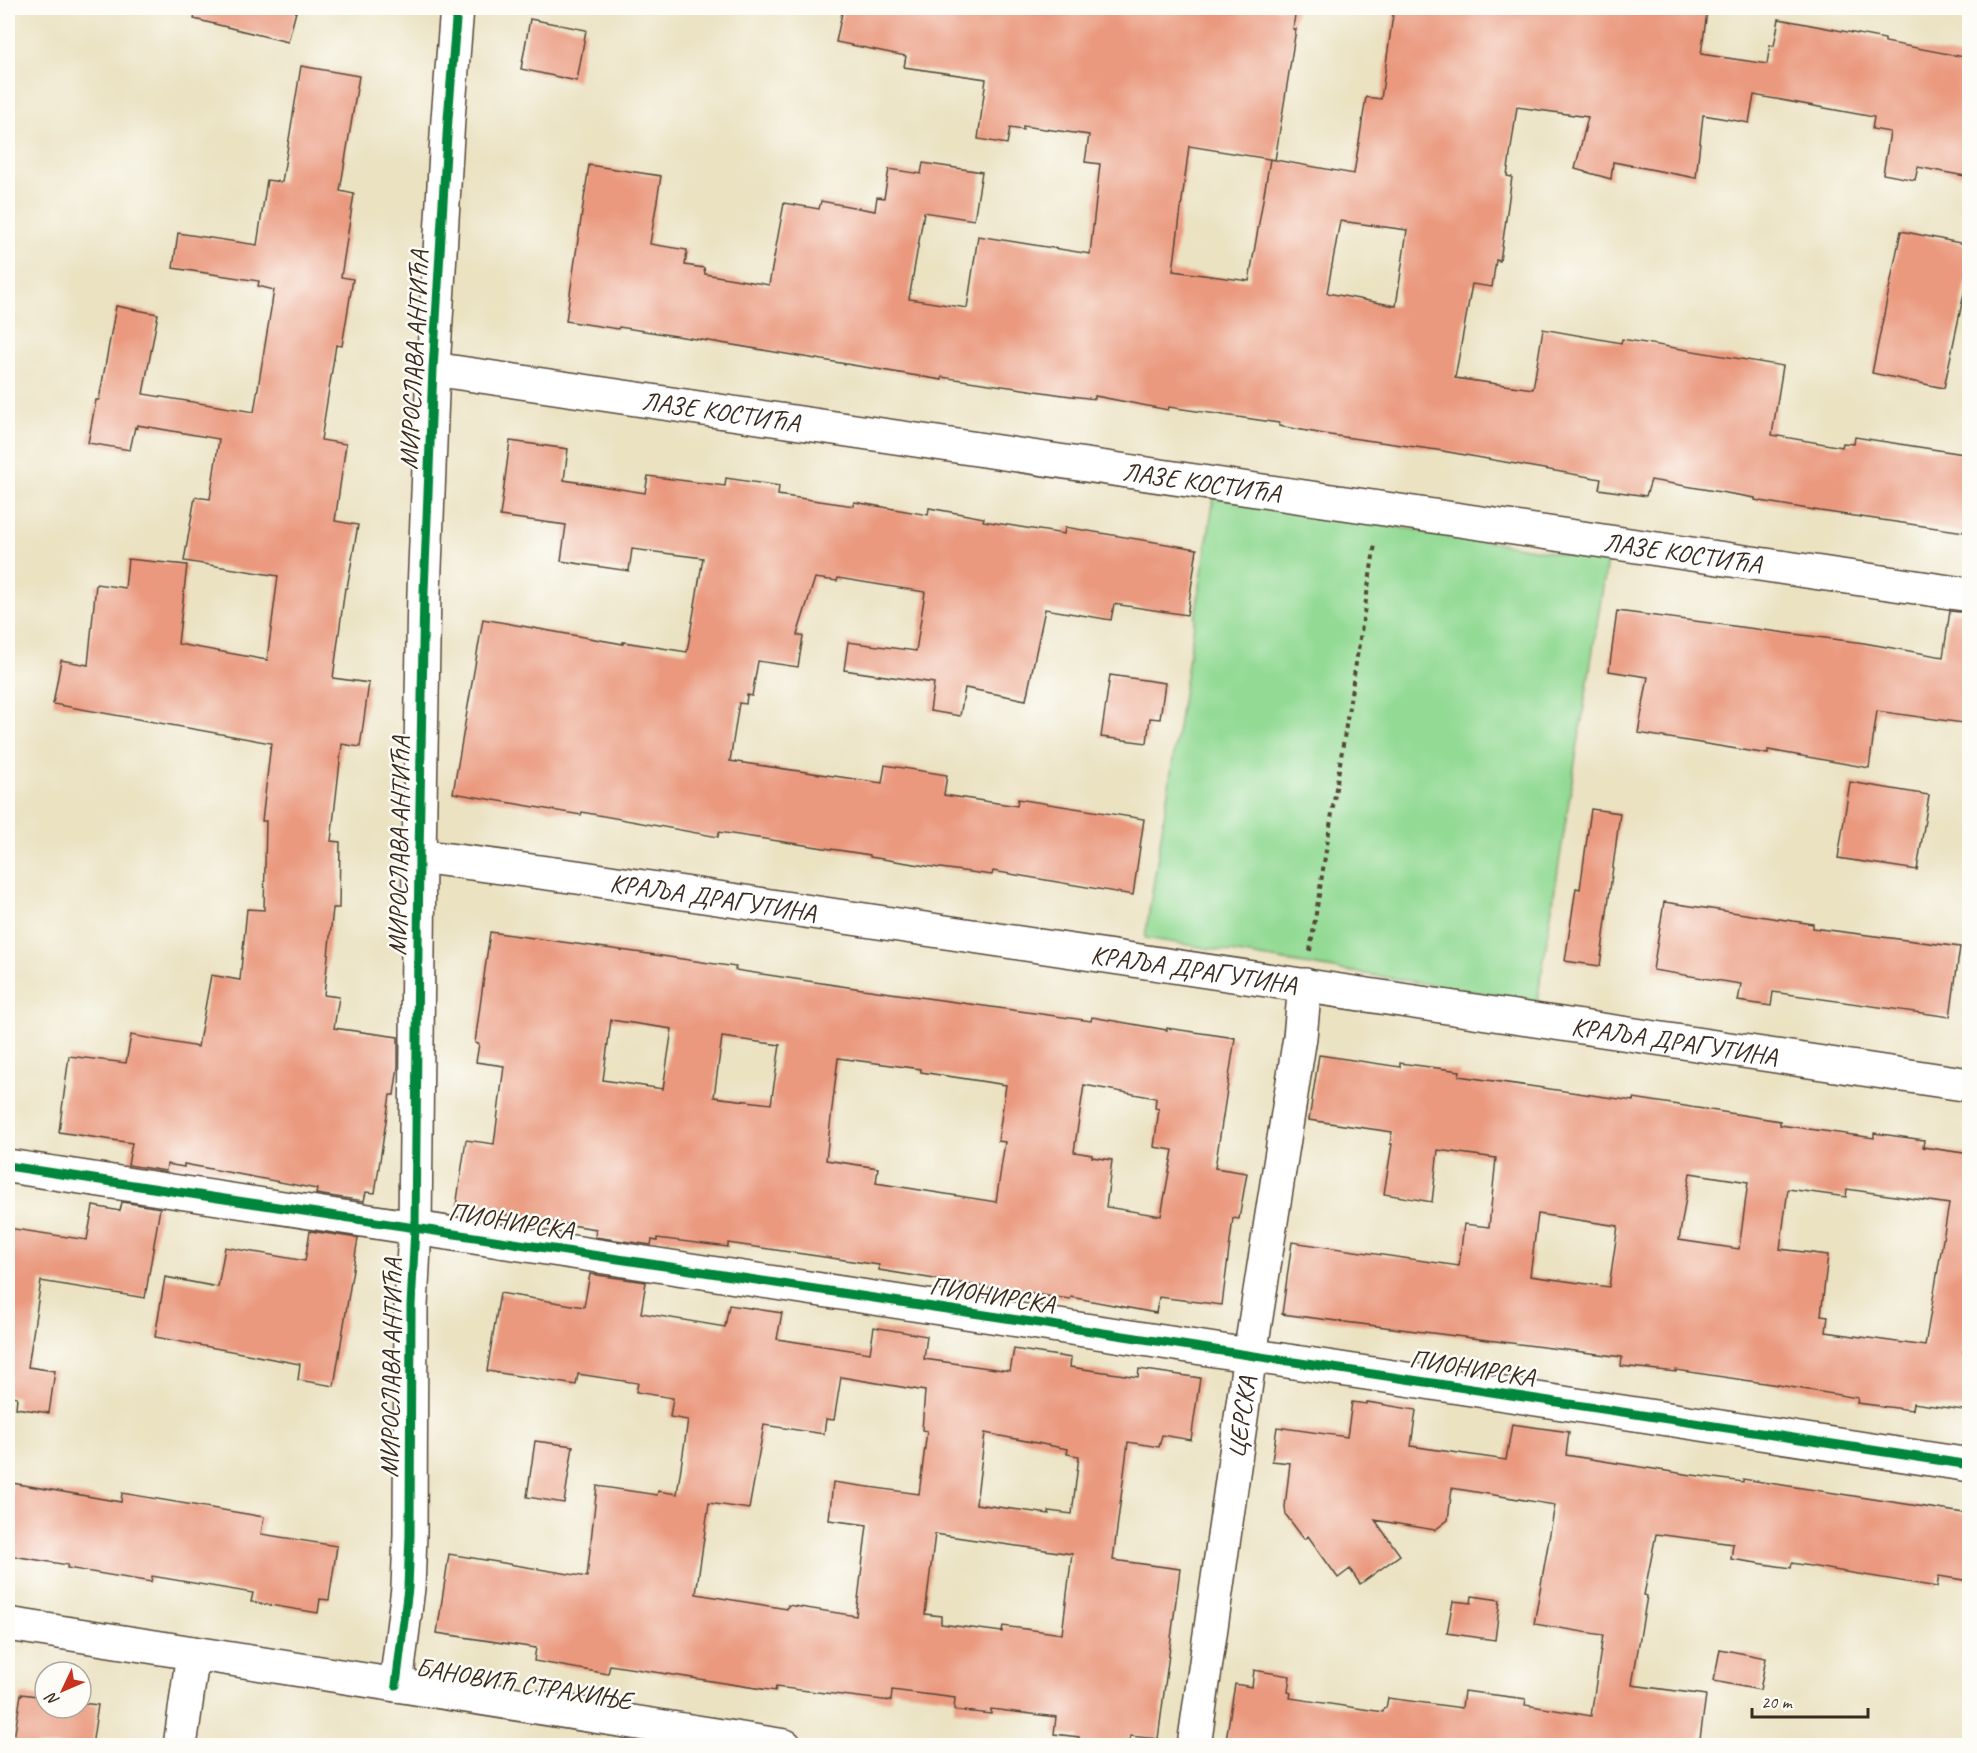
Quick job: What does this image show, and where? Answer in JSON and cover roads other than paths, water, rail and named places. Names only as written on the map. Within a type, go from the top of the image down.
[{"type":"street","name":"МИРОСЛАВА АНТИЋА","points":[[396,1685],[408,1577],[424,592],[433,369],[457,8]]},
{"type":"street","name":"ЛАЗЕ КОСТИЋА","points":[[433,369],[1970,595]]},
{"type":"street","name":"КРАЉА ДРАГУТИНА","points":[[419,856],[589,879],[1970,1085]]},
{"type":"street","name":"ЦЕРСКА","points":[[1194,1746],[1250,1355],[1300,1037],[1305,985]]},
{"type":"street","name":"ПИОНИРСКА","points":[[8,1166],[1970,1466]]},
{"type":"street","name":"БАНОВИЋ СТРАХИЊЕ","points":[[8,1624],[785,1746]]},
{"type":"street","points":[[180,1746],[193,1653]]}]
